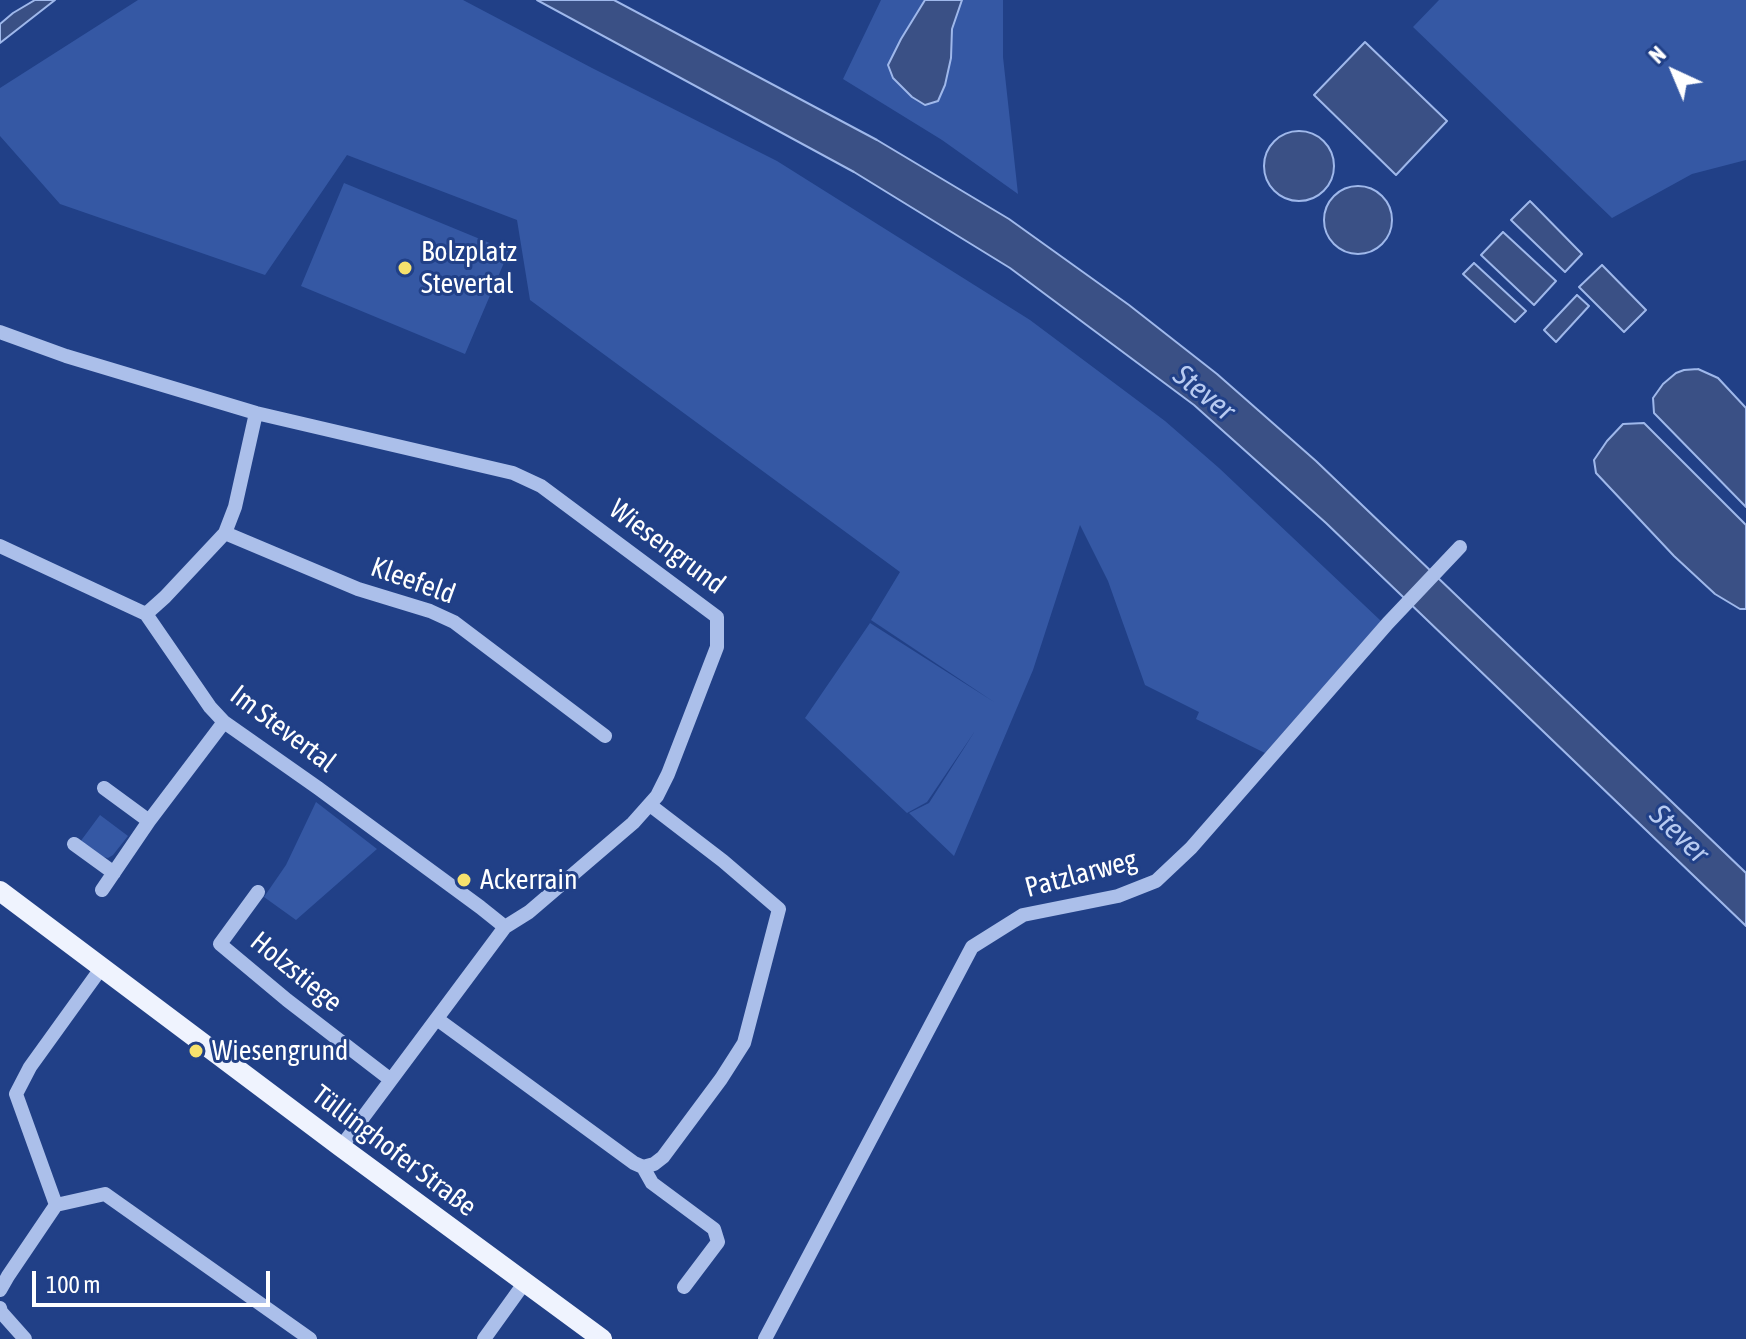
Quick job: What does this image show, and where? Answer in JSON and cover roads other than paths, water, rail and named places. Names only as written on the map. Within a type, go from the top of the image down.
[{"type":"main road","name":"Tüllinghofer Straße","points":[[0,891],[602,1339]]},
{"type":"street","name":"Wiesengrund","points":[[0,332],[66,356],[256,413],[513,473],[541,486],[717,617],[717,647],[668,774],[650,805],[529,912],[505,927],[341,1147]]},
{"type":"street","points":[[0,546],[146,614],[225,533],[235,507],[256,413]]},
{"type":"street","name":"Kleefeld","points":[[225,533],[358,589],[430,611],[454,622],[605,736]]},
{"type":"street","name":"Patzlarweg","points":[[765,1339],[972,947],[1023,915],[1118,896],[1156,881],[1191,848],[1455,551]]},
{"type":"street","name":"Im Stevertal","points":[[146,614],[210,707],[224,722],[505,927]]},
{"type":"street","points":[[102,890],[149,821],[224,722]]},
{"type":"street","points":[[104,788],[149,821]]},
{"type":"street","points":[[643,1167],[663,1157],[744,1043],[779,909],[650,805]]},
{"type":"street","points":[[74,844],[114,873]]},
{"type":"street","name":"Holzstiege","points":[[258,892],[220,944],[391,1080]]},
{"type":"street","points":[[0,1099],[16,1094],[30,1067],[102,967]]},
{"type":"street","points":[[437,1019],[643,1167],[652,1183],[714,1229],[718,1242],[684,1287]]},
{"type":"street","points":[[16,1094],[56,1205]]},
{"type":"street","points":[[0,1290],[56,1205],[105,1194],[310,1339]]},
{"type":"street","points":[[484,1339],[525,1282]]},
{"type":"street","points":[[0,1308],[25,1339]]},
{"type":"water","points":[[35,0],[55,0],[0,43],[0,24]]},
{"type":"water","name":"Stever","points":[[537,0],[614,0],[877,140],[1009,219],[1129,305],[1217,374],[1316,461],[1746,873],[1746,926],[1326,523],[1194,405],[1010,268],[854,172]]},
{"type":"water","points":[[925,0],[962,0],[952,29],[951,58],[945,85],[938,101],[925,105],[893,78],[888,65]]},
{"type":"water","points":[[1365,42],[1447,121],[1396,175],[1314,95]]},
{"type":"water","points":[[1299,131],[1324,141],[1334,166],[1324,191],[1299,201],[1274,191],[1264,166],[1274,141]]},
{"type":"water","points":[[1358,186],[1382,196],[1392,220],[1382,244],[1358,254],[1334,244],[1324,220],[1334,196]]},
{"type":"water","points":[[1530,201],[1582,254],[1565,272],[1511,220]]},
{"type":"water","points":[[1503,232],[1556,281],[1534,305],[1481,255]]},
{"type":"water","points":[[1474,263],[1526,311],[1515,322],[1463,274]]},
{"type":"water","points":[[1602,265],[1646,310],[1624,332],[1579,287]]},
{"type":"water","points":[[1577,295],[1589,306],[1556,342],[1544,330]]},
{"type":"water","points":[[1698,369],[1718,378],[1746,408],[1746,507],[1654,413],[1653,398],[1663,384],[1676,373]]},
{"type":"water","points":[[1644,423],[1746,525],[1746,609],[1740,609],[1715,594],[1674,556],[1596,473],[1594,460],[1623,424]]},
{"type":"place","name":"Bolzplatz Stevertal","points":[[405,268]]},
{"type":"place","name":"Ackerrain","points":[[464,880]]},
{"type":"place","name":"Wiesengrund","points":[[196,1051]]}]
